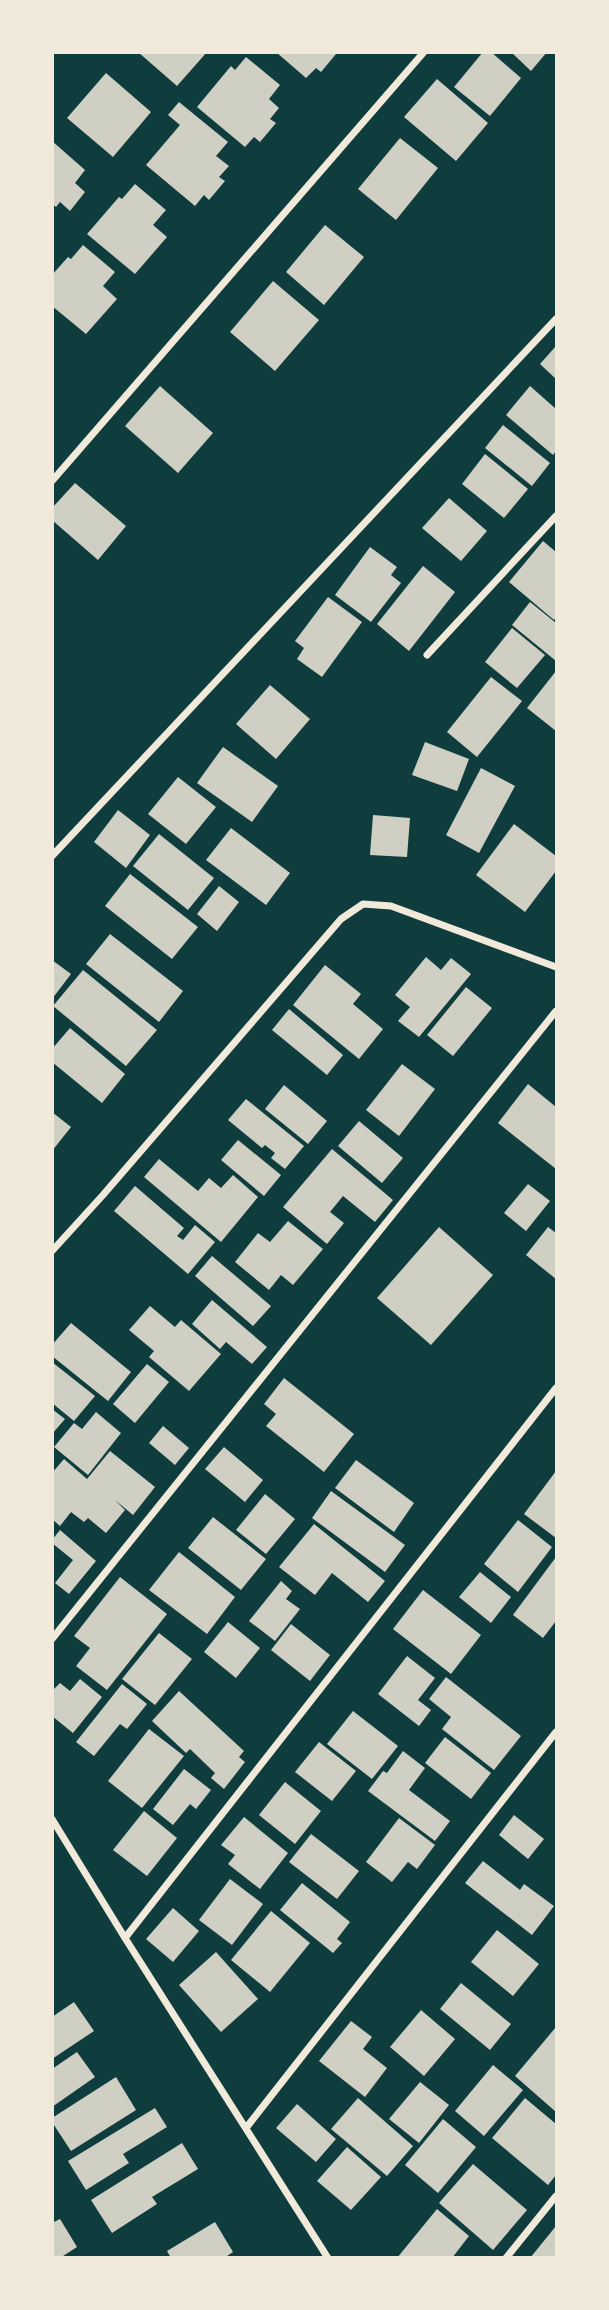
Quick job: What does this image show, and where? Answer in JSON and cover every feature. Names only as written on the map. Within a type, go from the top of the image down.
[{"type":"street","points":[[52,481],[424,52]]},
{"type":"street","points":[[52,856],[556,320]]},
{"type":"street","points":[[427,654],[556,516]]},
{"type":"street","points":[[52,1251],[341,919],[363,904],[391,906],[556,967]]},
{"type":"street","points":[[52,1639],[556,1011]]},
{"type":"street","points":[[125,1938],[556,1388]]},
{"type":"street","points":[[246,2128],[556,1732]]},
{"type":"street","points":[[52,1819],[328,2258]]},
{"type":"street","points":[[506,2258],[556,2196]]},
{"type":"building","points":[[138,52],[207,52],[177,86]]},
{"type":"building","points":[[276,52],[336,54],[321,72],[316,68],[306,78]]},
{"type":"building","points":[[483,52],[491,52],[521,78],[490,116],[454,87]]},
{"type":"building","points":[[511,52],[547,52],[531,71]]},
{"type":"building","points":[[246,57],[280,85],[269,99],[279,108],[270,119],[276,123],[260,142],[254,137],[245,147],[197,107],[231,66],[235,70]]},
{"type":"building","points":[[106,73],[151,112],[113,157],[67,118]]},
{"type":"building","points":[[437,79],[488,123],[456,161],[404,117]]},
{"type":"building","points":[[179,102],[228,142],[216,156],[229,166],[219,177],[225,181],[209,200],[204,195],[195,206],[146,165],[180,125],[168,115]]},
{"type":"building","points":[[400,138],[438,168],[396,220],[358,189]]},
{"type":"building","points":[[52,141],[85,170],[75,183],[85,192],[70,211],[60,202],[56,207],[52,204]]},
{"type":"building","points":[[135,184],[166,210],[153,225],[167,237],[135,274],[87,234],[119,197],[122,199]]},
{"type":"building","points":[[325,225],[364,257],[324,305],[286,272]]},
{"type":"building","points":[[83,245],[115,272],[103,286],[117,299],[86,334],[52,306],[52,275]]},
{"type":"building","points":[[273,281],[319,320],[275,371],[230,332]]},
{"type":"building","points":[[556,346],[556,379],[540,364]]},
{"type":"building","points":[[160,386],[213,433],[178,473],[125,426]]},
{"type":"building","points":[[530,386],[556,409],[556,451],[553,455],[506,415]]},
{"type":"building","points":[[503,425],[550,463],[532,486],[485,448]]},
{"type":"building","points":[[485,454],[528,489],[504,518],[462,484]]},
{"type":"building","points":[[75,483],[126,526],[98,560],[52,520],[52,508]]},
{"type":"building","points":[[449,498],[487,531],[461,561],[422,528]]},
{"type":"building","points":[[543,541],[556,552],[554,620],[509,582]]},
{"type":"building","points":[[370,547],[397,567],[391,575],[401,583],[371,622],[335,595]]},
{"type":"building","points":[[423,566],[455,592],[409,651],[377,624]]},
{"type":"building","points":[[328,597],[362,622],[322,677],[297,659],[304,648],[295,641]]},
{"type":"building","points":[[530,602],[556,623],[556,661],[512,625]]},
{"type":"building","points":[[512,628],[545,655],[517,688],[485,662]]},
{"type":"building","points":[[556,671],[556,731],[527,708]]},
{"type":"building","points":[[491,677],[522,701],[477,757],[447,732]]},
{"type":"building","points":[[270,685],[310,719],[276,759],[236,724]]},
{"type":"building","points":[[425,742],[469,759],[457,791],[412,775]]},
{"type":"building","points":[[223,747],[278,786],[252,822],[197,783]]},
{"type":"building","points":[[481,768],[515,786],[479,853],[446,835]]},
{"type":"building","points":[[178,777],[216,807],[186,844],[148,814]]},
{"type":"building","points":[[118,810],[150,835],[126,868],[94,842]]},
{"type":"building","points":[[373,815],[410,818],[407,857],[370,855]]},
{"type":"building","points":[[514,824],[556,856],[556,871],[525,912],[476,875]]},
{"type":"building","points":[[231,828],[290,873],[266,905],[206,860]]},
{"type":"building","points":[[159,834],[214,878],[188,910],[133,866]]},
{"type":"building","points":[[130,874],[198,927],[172,959],[105,906]]},
{"type":"building","points":[[219,886],[239,902],[217,931],[197,914]]},
{"type":"building","points":[[110,934],[183,991],[159,1022],[86,964]]},
{"type":"building","points":[[426,957],[441,970],[451,958],[471,974],[419,1037],[398,1021],[410,1007],[395,995]]},
{"type":"building","points":[[52,960],[71,974],[52,999]]},
{"type":"building","points":[[325,965],[361,994],[353,1004],[383,1029],[359,1059],[293,1005]]},
{"type":"building","points":[[83,970],[157,1030],[126,1066],[53,1006]]},
{"type":"building","points":[[466,987],[492,1008],[453,1056],[427,1035]]},
{"type":"building","points":[[289,1009],[343,1055],[327,1075],[272,1030]]},
{"type":"building","points":[[70,1028],[125,1074],[102,1103],[52,1062],[52,1049]]},
{"type":"building","points":[[402,1064],[435,1089],[399,1136],[366,1110]]},
{"type":"building","points":[[528,1084],[556,1107],[556,1169],[498,1123]]},
{"type":"building","points":[[284,1085],[327,1121],[308,1144],[265,1109]]},
{"type":"building","points":[[246,1099],[304,1146],[285,1169],[271,1158],[275,1153],[265,1145],[262,1148],[228,1120]]},
{"type":"building","points":[[52,1112],[71,1127],[52,1151]]},
{"type":"building","points":[[359,1121],[403,1158],[382,1183],[338,1146]]},
{"type":"building","points":[[238,1140],[281,1175],[264,1196],[221,1160]]},
{"type":"building","points":[[332,1149],[393,1200],[375,1222],[343,1196],[330,1212],[344,1223],[327,1244],[283,1207]]},
{"type":"building","points":[[159,1159],[198,1191],[209,1178],[221,1188],[233,1175],[258,1197],[221,1242],[144,1177]]},
{"type":"building","points":[[528,1184],[550,1201],[526,1231],[504,1213]]},
{"type":"building","points":[[135,1186],[184,1228],[177,1236],[183,1240],[195,1225],[215,1242],[188,1274],[114,1211]]},
{"type":"building","points":[[288,1221],[323,1249],[293,1285],[281,1275],[269,1290],[235,1262],[258,1233],[270,1242]]},
{"type":"building","points":[[439,1227],[493,1275],[431,1345],[377,1298]]},
{"type":"building","points":[[548,1227],[556,1233],[556,1279],[526,1255]]},
{"type":"building","points":[[212,1256],[271,1306],[253,1326],[195,1276]]},
{"type":"building","points":[[212,1300],[267,1347],[252,1364],[226,1342],[220,1349],[192,1324]]},
{"type":"building","points":[[150,1306],[175,1327],[181,1320],[221,1354],[189,1391],[149,1357],[154,1351],[129,1330]]},
{"type":"building","points":[[71,1323],[131,1372],[108,1401],[52,1356],[52,1345]]},
{"type":"building","points":[[52,1362],[95,1396],[74,1421],[52,1403]]},
{"type":"building","points":[[147,1364],[169,1382],[135,1423],[113,1404]]},
{"type":"building","points":[[284,1378],[354,1434],[324,1472],[266,1426],[276,1414],[264,1404]]},
{"type":"building","points":[[52,1409],[65,1419],[52,1434]]},
{"type":"building","points":[[96,1412],[121,1433],[88,1475],[54,1447],[74,1423],[82,1429]]},
{"type":"building","points":[[163,1426],[189,1448],[175,1465],[149,1443]]},
{"type":"building","points":[[224,1447],[263,1480],[245,1502],[205,1469]]},
{"type":"building","points":[[110,1451],[155,1487],[133,1515],[115,1500],[125,1510],[106,1533],[88,1518],[84,1522],[71,1512],[60,1526],[52,1519],[52,1473],[64,1459],[87,1479]]},
{"type":"building","points":[[356,1460],[414,1503],[394,1532],[335,1488]]},
{"type":"building","points":[[556,1471],[556,1538],[524,1514]]},
{"type":"building","points":[[331,1491],[405,1545],[385,1572],[312,1518]]},
{"type":"building","points":[[265,1494],[295,1519],[266,1554],[236,1530]]},
{"type":"building","points":[[213,1517],[266,1559],[241,1590],[188,1548]]},
{"type":"building","points":[[518,1520],[552,1547],[518,1592],[484,1564]]},
{"type":"building","points":[[314,1524],[385,1581],[368,1602],[332,1573],[315,1595],[279,1567]]},
{"type":"building","points":[[60,1530],[96,1561],[69,1594],[55,1583],[73,1560],[52,1543]]},
{"type":"building","points":[[179,1552],[235,1597],[207,1634],[149,1590]]},
{"type":"building","points":[[556,1557],[556,1621],[543,1638],[513,1615]]},
{"type":"building","points":[[480,1572],[511,1597],[491,1623],[459,1597]]},
{"type":"building","points":[[120,1577],[167,1614],[107,1690],[76,1666],[90,1648],[74,1636]]},
{"type":"building","points":[[281,1581],[292,1591],[286,1599],[300,1609],[275,1641],[249,1621]]},
{"type":"building","points":[[423,1590],[481,1635],[451,1674],[393,1629]]},
{"type":"building","points":[[228,1622],[260,1648],[236,1678],[204,1652]]},
{"type":"building","points":[[291,1624],[330,1655],[310,1681],[271,1650]]},
{"type":"building","points":[[159,1633],[192,1659],[155,1705],[122,1679]]},
{"type":"building","points":[[407,1656],[435,1678],[418,1700],[431,1710],[419,1726],[378,1694]]},
{"type":"building","points":[[446,1677],[521,1736],[494,1770],[442,1729],[451,1717],[429,1699]]},
{"type":"building","points":[[80,1679],[102,1697],[73,1733],[52,1716],[52,1691],[60,1683],[70,1691]]},
{"type":"building","points":[[122,1684],[147,1704],[127,1729],[120,1724],[94,1756],[76,1742]]},
{"type":"building","points":[[179,1691],[244,1751],[239,1757],[245,1762],[224,1789],[211,1778],[215,1773],[190,1749],[186,1753],[152,1721]]},
{"type":"building","points":[[353,1711],[398,1746],[372,1779],[327,1744]]},
{"type":"building","points":[[149,1729],[184,1756],[142,1808],[108,1781]]},
{"type":"building","points":[[445,1737],[491,1773],[471,1799],[425,1763]]},
{"type":"building","points":[[319,1742],[356,1771],[332,1801],[295,1772]]},
{"type":"building","points":[[403,1751],[425,1768],[409,1790],[450,1821],[435,1841],[368,1791],[383,1771],[387,1773]]},
{"type":"building","points":[[184,1769],[211,1790],[196,1809],[190,1804],[173,1825],[153,1809]]},
{"type":"building","points":[[285,1782],[321,1811],[295,1844],[259,1815]]},
{"type":"building","points":[[144,1811],[177,1838],[147,1876],[113,1850]]},
{"type":"building","points":[[514,1815],[544,1839],[528,1859],[499,1835]]},
{"type":"building","points":[[244,1817],[288,1853],[260,1889],[228,1864],[235,1855],[221,1845]]},
{"type":"building","points":[[399,1818],[435,1845],[417,1869],[408,1862],[392,1882],[366,1862]]},
{"type":"building","points":[[311,1834],[359,1871],[337,1899],[289,1862]]},
{"type":"building","points":[[483,1861],[520,1890],[524,1884],[554,1906],[532,1935],[465,1883]]},
{"type":"building","points":[[230,1879],[263,1904],[232,1945],[199,1920]]},
{"type":"building","points":[[302,1883],[350,1922],[337,1939],[342,1943],[333,1953],[280,1910]]},
{"type":"building","points":[[173,1908],[199,1931],[173,1962],[146,1939]]},
{"type":"building","points":[[271,1911],[310,1943],[270,1992],[231,1960]]},
{"type":"building","points":[[497,1930],[539,1964],[513,1996],[471,1962]]},
{"type":"building","points":[[216,1952],[258,1999],[221,2032],[179,1985]]},
{"type":"building","points":[[461,1983],[511,2024],[490,2050],[440,2009]]},
{"type":"building","points":[[74,2002],[94,2031],[52,2059],[52,2017]]},
{"type":"building","points":[[421,2010],[455,2039],[424,2076],[390,2047]]},
{"type":"building","points":[[351,2021],[372,2037],[363,2049],[387,2068],[365,2097],[319,2061]]},
{"type":"building","points":[[556,2027],[556,2112],[515,2076]]},
{"type":"building","points":[[77,2052],[95,2077],[52,2107],[52,2069]]},
{"type":"building","points":[[493,2065],[523,2090],[484,2136],[455,2111]]},
{"type":"building","points":[[116,2077],[136,2110],[71,2151],[52,2118]]},
{"type":"building","points":[[420,2082],[449,2105],[419,2143],[389,2119]]},
{"type":"building","points":[[358,2098],[413,2146],[387,2176],[331,2129]]},
{"type":"building","points":[[525,2098],[556,2124],[556,2175],[548,2185],[492,2138]]},
{"type":"building","points":[[297,2104],[336,2139],[316,2162],[276,2128]]},
{"type":"building","points":[[155,2108],[167,2127],[123,2154],[129,2163],[86,2190],[68,2161]]},
{"type":"building","points":[[443,2119],[476,2147],[438,2193],[405,2165]]},
{"type":"building","points":[[182,2143],[198,2169],[152,2197],[157,2204],[112,2233],[91,2200]]},
{"type":"building","points":[[347,2147],[381,2177],[351,2210],[317,2181]]},
{"type":"building","points":[[473,2164],[527,2210],[493,2250],[439,2203]]},
{"type":"building","points":[[437,2209],[469,2236],[452,2258],[397,2258]]},
{"type":"building","points":[[60,2219],[77,2247],[60,2258],[52,2258],[52,2223]]},
{"type":"building","points":[[215,2222],[233,2252],[224,2258],[171,2258],[167,2251]]},
{"type":"building","points":[[556,2226],[556,2258],[530,2258]]}]
